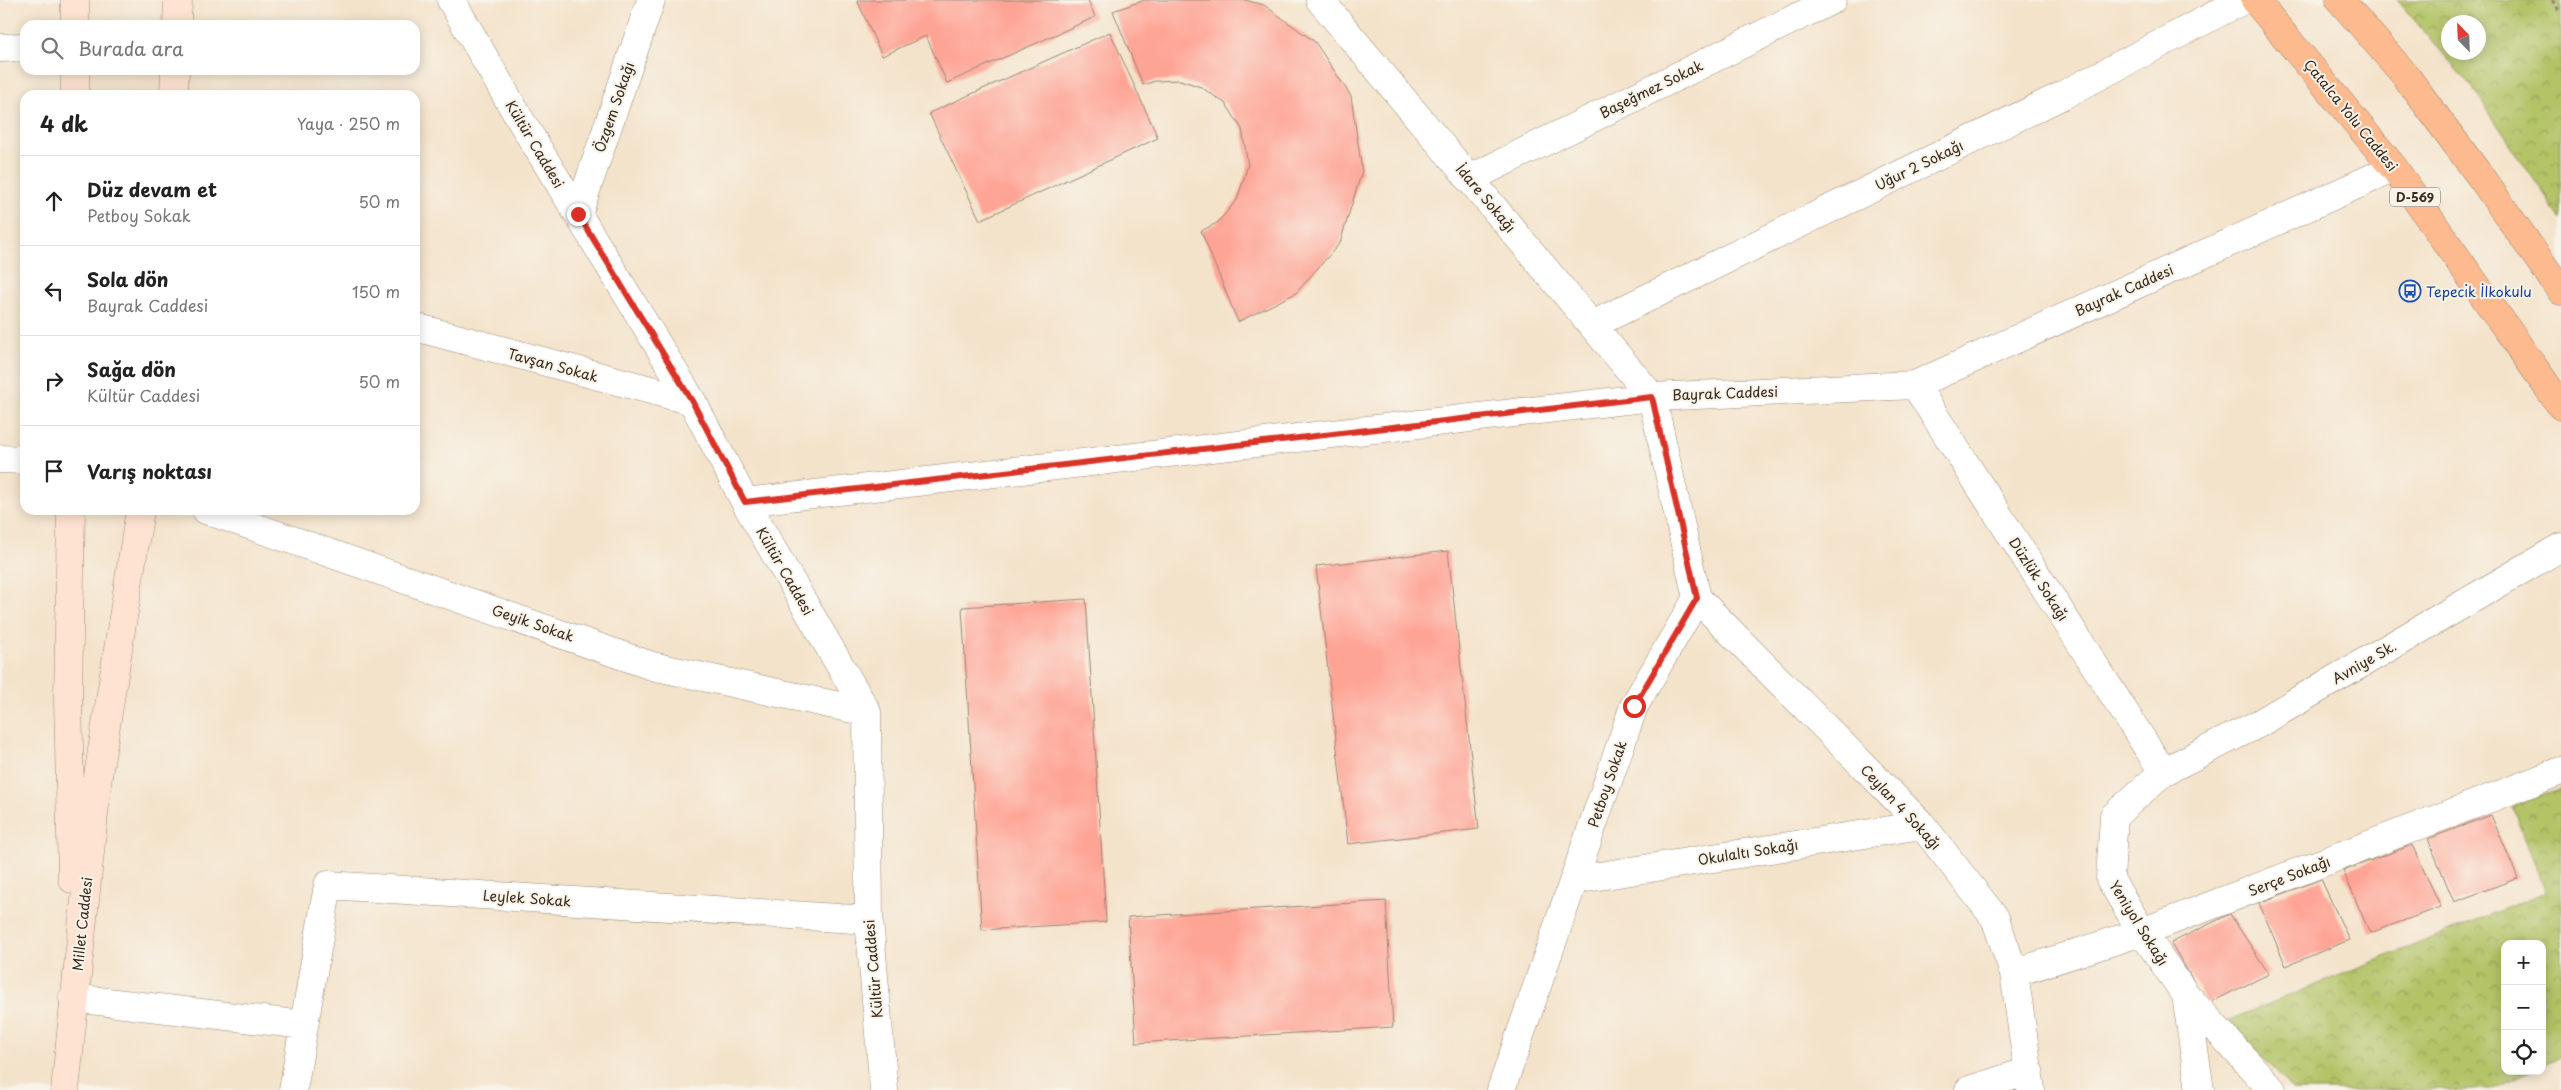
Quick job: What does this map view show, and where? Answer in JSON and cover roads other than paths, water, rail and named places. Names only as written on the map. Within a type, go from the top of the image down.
[{"type":"highway","name":"Çatalca Yolu Caddesi","points":[[2255,0],[2394,168],[2561,406]]},
{"type":"highway","points":[[2340,0],[2405,76],[2480,176],[2561,291]]},
{"type":"main road","points":[[75,0],[75,20]]},
{"type":"main road","points":[[177,20],[178,0]]},
{"type":"main road","points":[[75,75],[75,90]]},
{"type":"main road","points":[[174,90],[175,75]]},
{"type":"main road","name":"Millet Caddesi","points":[[71,515],[68,699],[74,992]]},
{"type":"main road","name":"Millet Caddesi","points":[[74,992],[98,776],[139,515]]},
{"type":"main road","points":[[65,1090],[74,992]]},
{"type":"street","name":"Kültür Caddesi","points":[[451,0],[692,401],[745,502],[867,712],[869,920],[884,1090]]},
{"type":"street","name":"Özgem Sokağı","points":[[578,214],[651,0]]},
{"type":"street","name":"İdare Sokağı","points":[[1320,0],[1652,397]]},
{"type":"street","name":"Başeğmez Sokak","points":[[1469,179],[1832,0]]},
{"type":"street","name":"Uğur 2 Sokağı","points":[[1592,325],[2063,95],[2243,0]]},
{"type":"street","points":[[0,48],[20,47]]},
{"type":"street","name":"Bayrak Caddesi","points":[[745,502],[1652,397],[1915,386],[2394,168]]},
{"type":"street","name":"Tavşan Sokak","points":[[420,328],[692,401]]},
{"type":"street","name":"Düzlük Sokağı","points":[[1915,386],[2163,772]]},
{"type":"street","points":[[1652,397],[1697,598]]},
{"type":"street","points":[[0,459],[20,460]]},
{"type":"street","name":"Geyik Sokak","points":[[220,515],[652,666],[867,712]]},
{"type":"street","name":"Avniye Sk.","points":[[2163,772],[2258,724],[2561,547]]},
{"type":"street","name":"Ceylan 4 Sokağı","points":[[1697,598],[1922,825],[1995,918],[2014,972],[2030,1080]]},
{"type":"street","name":"Petboy Sokak","points":[[1501,1090],[1634,706],[1697,598]]},
{"type":"street","name":"Serçe Sokağı","points":[[2014,972],[2142,932],[2561,771]]},
{"type":"street","name":"Yeniyol Sokağı","points":[[2163,772],[2114,816],[2110,879],[2142,932],[2186,995],[2200,1090]]},
{"type":"street","name":"Okulaltı Sokağı","points":[[1574,880],[1922,825]]},
{"type":"street","name":"Leylek Sokak","points":[[304,1025],[328,885],[869,920]]},
{"type":"street","points":[[74,992],[304,1025],[293,1090]]},
{"type":"street","points":[[2186,995],[2272,1090]]},
{"type":"street","points":[[1969,1090],[2030,1080]]},
{"type":"place","name":"Tepecik İlkokulu","points":[[2410,291]]}]
